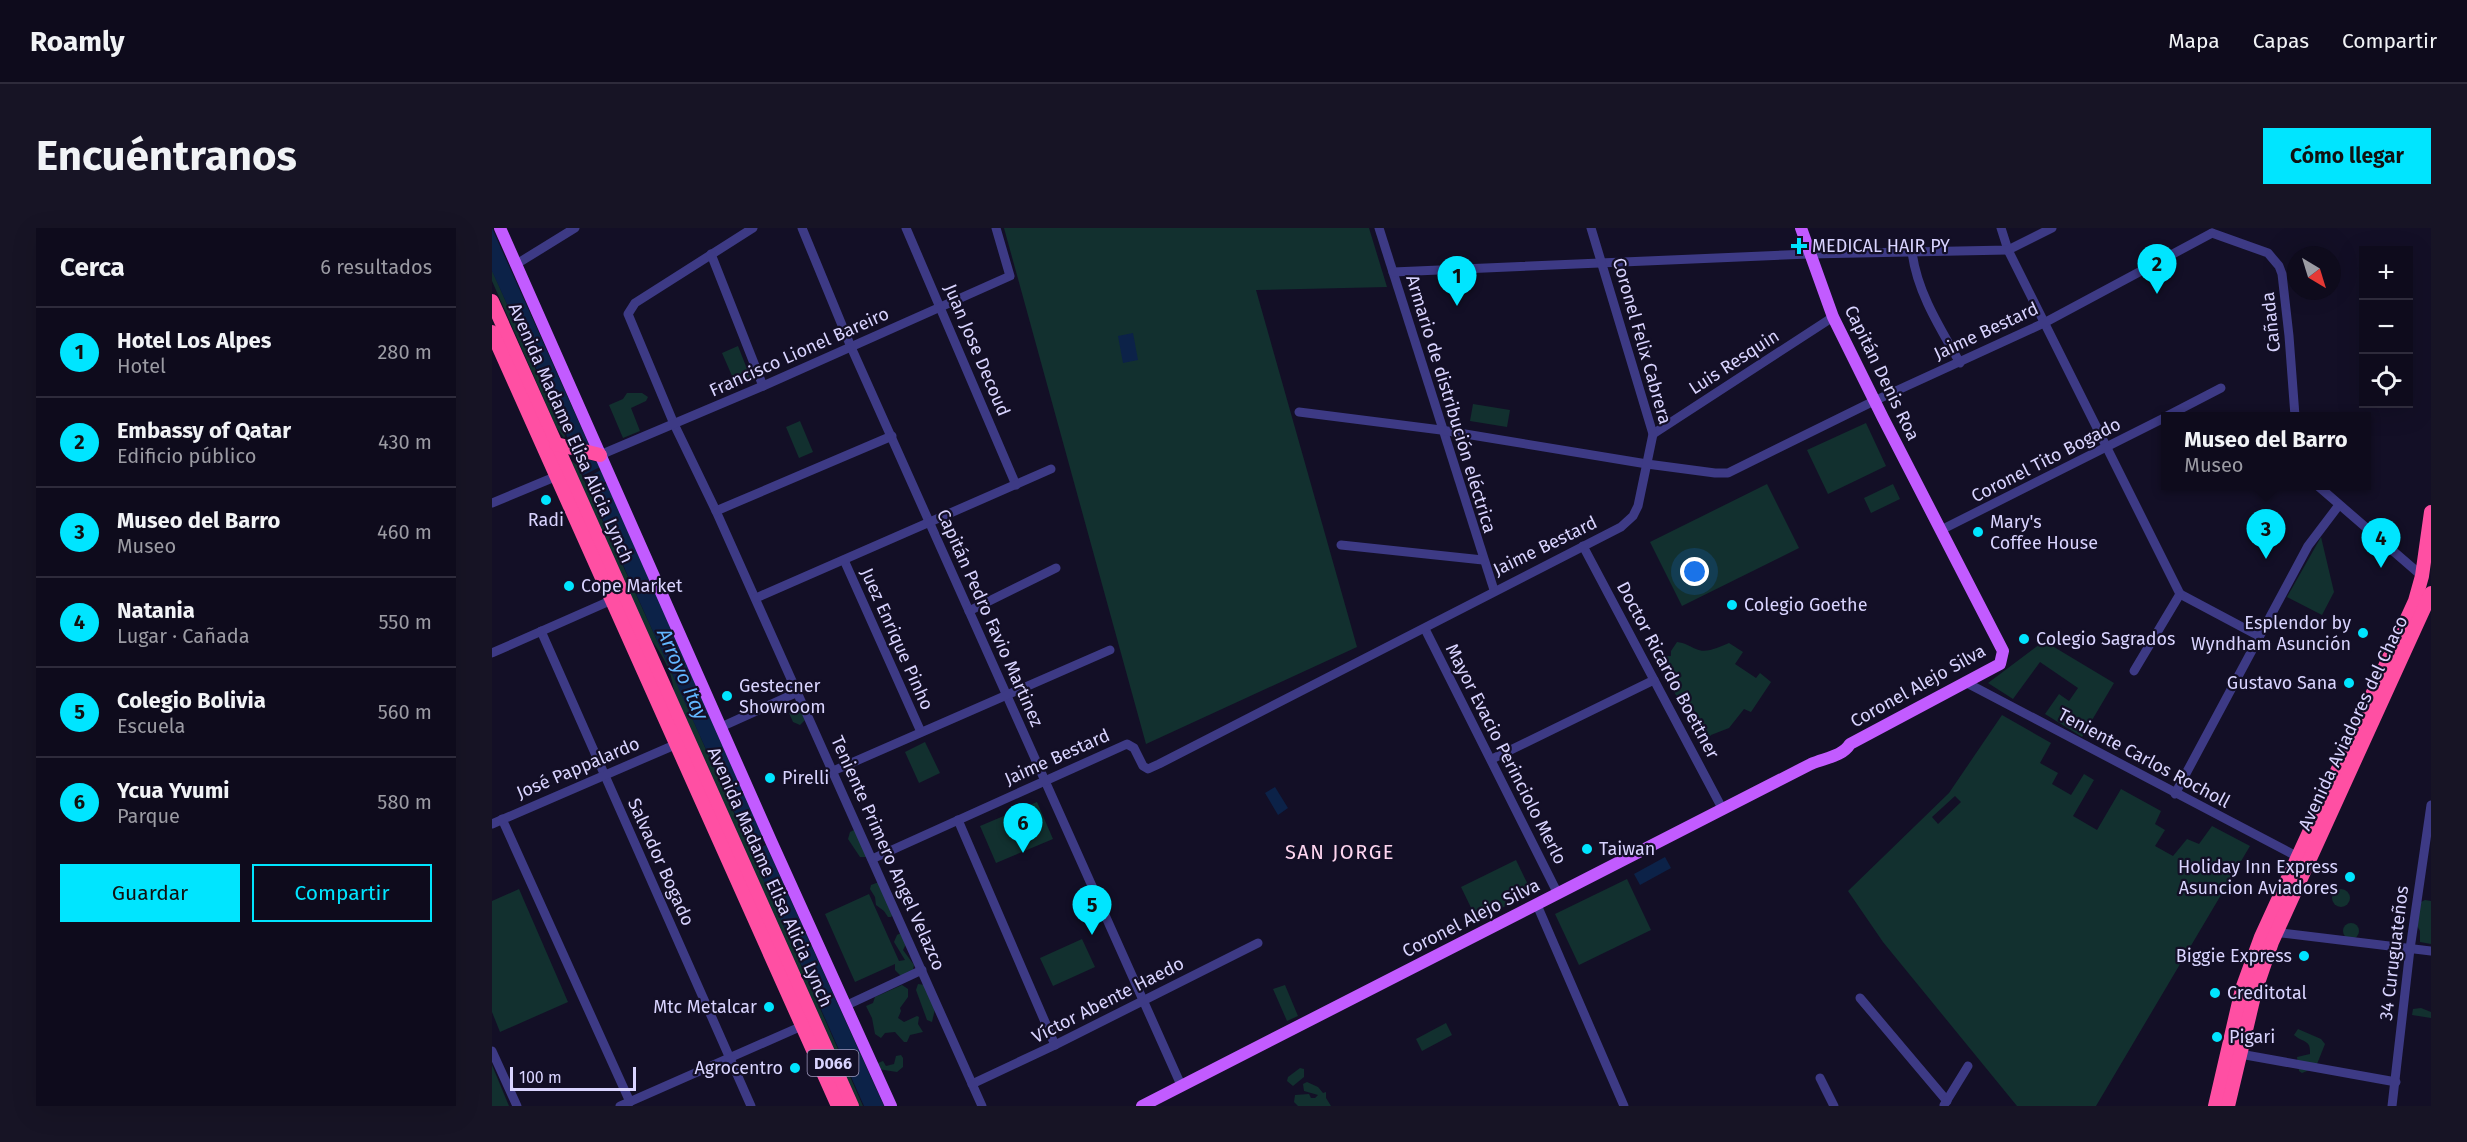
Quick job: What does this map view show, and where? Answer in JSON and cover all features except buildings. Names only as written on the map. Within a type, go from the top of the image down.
[{"type":"highway","name":"Avenida Madame Elisa Alicia Lynch","points":[[492,301],[809,1023],[838,1106]]},
{"type":"highway","name":"Avenida Madame Elisa Alicia Lynch","points":[[492,332],[676,744],[809,1023],[843,1084],[852,1106]]},
{"type":"highway","points":[[556,444],[600,455]]},
{"type":"highway","name":"Avenida Aviadores del Chaco","points":[[2215,1106],[2242,989],[2424,606],[2422,576],[2431,512]]},
{"type":"highway","name":"Avenida Aviadores del Chaco","points":[[2228,1106],[2270,931]]},
{"type":"main road","points":[[500,228],[891,1106]]},
{"type":"main road","name":"Capitán Denis Roa","points":[[1801,228],[1833,317],[1941,530]]},
{"type":"main road","name":"Coronel Alejo Silva","points":[[1142,1106],[1723,810],[1817,761],[1820,756],[1844,743],[1850,744],[2000,664],[2003,651],[1941,530]]},
{"type":"street","points":[[753,228],[711,254],[763,387]]},
{"type":"street","name":"Capitán Pedro Favio Martinez","points":[[802,228],[851,347],[1181,1085]]},
{"type":"street","name":"Juan Jose Decoud","points":[[906,228],[1016,484]]},
{"type":"street","name":"Francisco Lionel Bareiro","points":[[600,455],[763,387],[1010,276],[996,228]]},
{"type":"street","name":"Armario de distribución eléctrica","points":[[1379,228],[1441,430],[1494,590]]},
{"type":"street","name":"Coronel Felix Cabrera","points":[[1591,228],[1653,434],[1647,464]]},
{"type":"street","points":[[2001,228],[2008,250],[2180,594],[2259,636]]},
{"type":"street","points":[[1393,272],[1809,254],[2008,250],[2052,228]]},
{"type":"street","points":[[515,265],[571,229]]},
{"type":"street","name":"Jaime Bestard","points":[[872,859],[1127,744],[1134,748],[1143,766],[1148,769],[1425,629],[1494,590],[1625,524],[1633,516],[1638,506],[1647,464],[1728,473],[1874,400],[2044,323],[2211,230]]},
{"type":"street","name":"Cañada","points":[[2211,230],[2268,253],[2279,266],[2282,274],[2289,336],[2295,412]]},
{"type":"street","points":[[1912,252],[1914,269],[1923,293],[1960,363]]},
{"type":"street","name":"Teniente Primero Angel Velazco","points":[[711,254],[635,303],[630,308],[630,319],[981,1106]]},
{"type":"street","name":"Luis Resquin","points":[[1653,434],[1833,317]]},
{"type":"street","name":"Coronel Tito Bogado","points":[[2175,412],[2221,388]]},
{"type":"street","points":[[1299,412],[1441,430],[1647,464]]},
{"type":"street","name":"Coronel Tito Bogado","points":[[1941,530],[2161,420]]},
{"type":"street","points":[[716,512],[892,436]]},
{"type":"street","points":[[756,598],[1051,469]]},
{"type":"street","points":[[492,503],[557,476]]},
{"type":"street","points":[[2322,490],[2422,576]]},
{"type":"street","points":[[2175,794],[2308,546],[2339,505]]},
{"type":"street","points":[[1341,545],[1483,560]]},
{"type":"street","name":"Doctor Ricardo Boettner","points":[[1583,546],[1723,810]]},
{"type":"street","name":"Juez Enrique Pinho","points":[[844,560],[921,732]]},
{"type":"street","points":[[969,611],[1056,568]]},
{"type":"street","points":[[2134,671],[2180,594]]},
{"type":"street","points":[[492,653],[612,600]]},
{"type":"street","name":"Mayor Evacio Perinciolo Merlo","points":[[1425,629],[1558,894]]},
{"type":"street","name":"Salvador Bogado","points":[[541,631],[752,1106]]},
{"type":"street","points":[[833,771],[1110,650]]},
{"type":"street","points":[[1492,759],[1654,680]]},
{"type":"street","name":"Teniente Carlos Rocholl","points":[[1965,682],[2303,859]]},
{"type":"street","points":[[721,726],[798,692]]},
{"type":"street","name":"José Pappalardo","points":[[492,824],[676,744]]},
{"type":"street","name":"34 Curuguateños","points":[[2392,1106],[2410,949],[2431,805]]},
{"type":"street","points":[[502,819],[625,1104],[809,1023]]},
{"type":"street","points":[[958,820],[1056,1045]]},
{"type":"street","points":[[1537,904],[1624,1106]]},
{"type":"street","points":[[2270,931],[2431,951]]},
{"type":"street","name":"Víctor Abente Haedo","points":[[972,1084],[1056,1045],[1258,943]]},
{"type":"street","points":[[845,1006],[922,970]]},
{"type":"street","points":[[1860,998],[1945,1103],[1968,1066]]},
{"type":"street","points":[[492,1051],[517,1106]]},
{"type":"street","points":[[2240,1054],[2396,1082]]},
{"type":"street","points":[[1820,1078],[1834,1106]]},
{"type":"green space","points":[[1004,228],[1369,228],[1387,287],[1256,290],[1357,647],[1146,744]]},
{"type":"green space","points":[[492,270],[564,438],[556,427],[492,281]]},
{"type":"green space","points":[[738,346],[751,379],[736,385],[722,353]]},
{"type":"green space","points":[[627,393],[642,393],[648,397],[646,401],[631,408],[640,431],[623,438],[609,405],[623,399]]},
{"type":"green space","points":[[1473,404],[1510,410],[1507,427],[1470,421]]},
{"type":"green space","points":[[800,421],[813,452],[799,458],[786,427]]},
{"type":"green space","points":[[1866,423],[1886,466],[1828,494],[1807,450]]},
{"type":"green space","points":[[569,459],[577,465],[682,695],[863,1106],[857,1106],[674,692],[668,669],[648,636]]},
{"type":"green space","points":[[1767,484],[1799,548],[1682,606],[1650,542]]},
{"type":"green space","points":[[1893,484],[1900,499],[1871,513],[1864,498]]},
{"type":"green space","points":[[2321,537],[2334,592],[2322,615],[2287,597]]},
{"type":"green space","points":[[2044,641],[2114,683],[2082,737],[2045,714],[2059,694],[2069,701],[2078,688],[2040,662],[2013,699],[1988,683]]},
{"type":"green space","points":[[1677,642],[1704,651],[1729,643],[1743,652],[1735,664],[1756,678],[1760,673],[1771,682],[1751,712],[1744,709],[1729,728],[1711,735],[1703,745],[1697,733],[1701,722],[1699,718],[1691,707],[1680,703],[1656,657],[1671,656],[1671,651]]},
{"type":"green space","points":[[792,703],[800,708],[805,720],[800,725],[793,722],[789,713]]},
{"type":"green space","points":[[2002,715],[2051,743],[2040,763],[2058,773],[2052,784],[2071,795],[2084,774],[2094,780],[2073,816],[2097,830],[2121,789],[2161,811],[2155,824],[2165,830],[2155,846],[2173,856],[2187,839],[2199,844],[2212,826],[2250,846],[2096,1106],[2017,1106],[1883,942],[1848,891],[1949,793]],"holes":[[[1955,796],[1961,802],[1938,824],[1932,817]]]},
{"type":"green space","points":[[925,742],[940,773],[919,783],[905,752]]},
{"type":"green space","points":[[1037,802],[1053,839],[996,863],[980,826]]},
{"type":"green space","points":[[856,829],[867,857],[860,857],[848,839],[850,832]]},
{"type":"green space","points":[[1516,860],[1532,893],[1477,920],[1461,887]]},
{"type":"green space","points":[[1627,879],[1651,930],[1579,965],[1555,914]]},
{"type":"green space","points":[[879,882],[893,914],[891,917],[888,917],[876,905],[875,897],[870,889],[871,885]]},
{"type":"green space","points":[[519,889],[568,1002],[500,1032],[492,1012],[492,901]]},
{"type":"green space","points":[[2341,889],[2347,892],[2350,898],[2347,904],[2341,907],[2335,904],[2332,898],[2335,892]]},
{"type":"green space","points":[[869,894],[899,961],[905,960],[894,942],[897,935],[901,933],[906,944],[903,950],[914,965],[913,970],[904,976],[895,970],[895,964],[855,982],[825,914]]},
{"type":"green space","points":[[2431,901],[2431,944],[2420,942],[2420,931],[2415,922],[2421,902]]},
{"type":"green space","points":[[2348,923],[2354,923],[2359,931],[2357,937],[2348,939],[2343,934],[2343,928]]},
{"type":"green space","points":[[1082,939],[1095,967],[1053,986],[1040,958]]},
{"type":"green space","points":[[918,984],[925,985],[935,1009],[932,1022],[927,1020],[916,990]]},
{"type":"green space","points":[[902,985],[908,989],[908,997],[900,1008],[898,1018],[904,1022],[919,1017],[918,1024],[923,1032],[910,1035],[907,1042],[904,1042],[895,1032],[885,1033],[881,1038],[875,1034],[872,1018],[866,1006],[873,1003],[875,997]]},
{"type":"green space","points":[[1285,985],[1298,1016],[1287,1021],[1273,989]]},
{"type":"green space","points":[[2421,1008],[2431,1012],[2431,1018],[2412,1015],[2413,1009]]},
{"type":"green space","points":[[1446,1023],[1452,1035],[1422,1051],[1416,1039]]},
{"type":"green space","points":[[2298,1029],[2321,1039],[2325,1044],[2317,1064],[2302,1073],[2299,1071],[2297,1057],[2310,1054],[2310,1049],[2308,1044],[2294,1035]]},
{"type":"green space","points":[[901,1055],[903,1067],[897,1072],[878,1069],[878,1063],[883,1061],[886,1066],[894,1064],[896,1056]]},
{"type":"green space","points":[[492,1065],[509,1106],[492,1106]]},
{"type":"green space","points":[[1300,1068],[1304,1069],[1304,1077],[1293,1086],[1287,1081],[1288,1077]]},
{"type":"green space","points":[[1307,1082],[1318,1087],[1323,1093],[1326,1092],[1326,1098],[1331,1106],[1298,1106],[1294,1102],[1295,1095],[1309,1094],[1311,1098],[1315,1098],[1318,1095],[1304,1091],[1303,1084]]},
{"type":"water","points":[[492,228],[590,447],[569,441],[492,271]]},
{"type":"water","points":[[1133,333],[1138,360],[1123,363],[1118,336]]},
{"type":"water","points":[[575,456],[597,462],[600,467],[583,475]]},
{"type":"water","name":"Arroyo Itay","points":[[601,470],[606,481],[594,493],[607,483],[765,840],[750,847],[592,496],[593,492],[591,493],[585,479]]},
{"type":"water","points":[[1275,787],[1288,808],[1278,815],[1265,793]]},
{"type":"water","points":[[766,845],[884,1106],[864,1106],[751,852]]},
{"type":"water","points":[[1665,857],[1671,868],[1640,885],[1634,874]]},
{"type":"place","name":"MEDICAL HAIR PY","points":[[1799,246]]},
{"type":"place","name":"Embassy of Qatar","points":[[2157,294]]},
{"type":"place","name":"Hotel Los Alpes","points":[[1457,306]]},
{"type":"place","name":"Radi","points":[[546,500]]},
{"type":"place","name":"Mary's Coffee House","points":[[1978,532]]},
{"type":"place","name":"Museo del Barro","points":[[2266,559]]},
{"type":"place","name":"Natania","points":[[2381,568]]},
{"type":"place","name":"Cope Market","points":[[569,586]]},
{"type":"place","name":"Colegio Goethe","points":[[1732,605]]},
{"type":"place","name":"Esplendor by Wyndham Asunción","points":[[2363,633]]},
{"type":"place","name":"Colegio Sagrados","points":[[2024,639]]},
{"type":"place","name":"Gustavo Sana","points":[[2349,683]]},
{"type":"place","name":"Gestecner Showroom","points":[[727,696]]},
{"type":"place","name":"Pirelli","points":[[770,778]]},
{"type":"place","name":"Taiwan","points":[[1587,849]]},
{"type":"place","name":"Ycua Yvumi","points":[[1023,853]]},
{"type":"place","name":"Holiday Inn Express Asuncion Aviadores","points":[[2350,877]]},
{"type":"place","name":"Colegio Bolivia","points":[[1092,935]]},
{"type":"place","name":"Biggie Express","points":[[2304,956]]},
{"type":"place","name":"Creditotal","points":[[2215,993]]},
{"type":"place","name":"Mtc Metalcar","points":[[769,1007]]},
{"type":"place","name":"Pigari","points":[[2217,1037]]},
{"type":"place","name":"Agrocentro","points":[[795,1068]]},
{"type":"district","name":"SAN JORGE","points":[[1340,852]]}]
